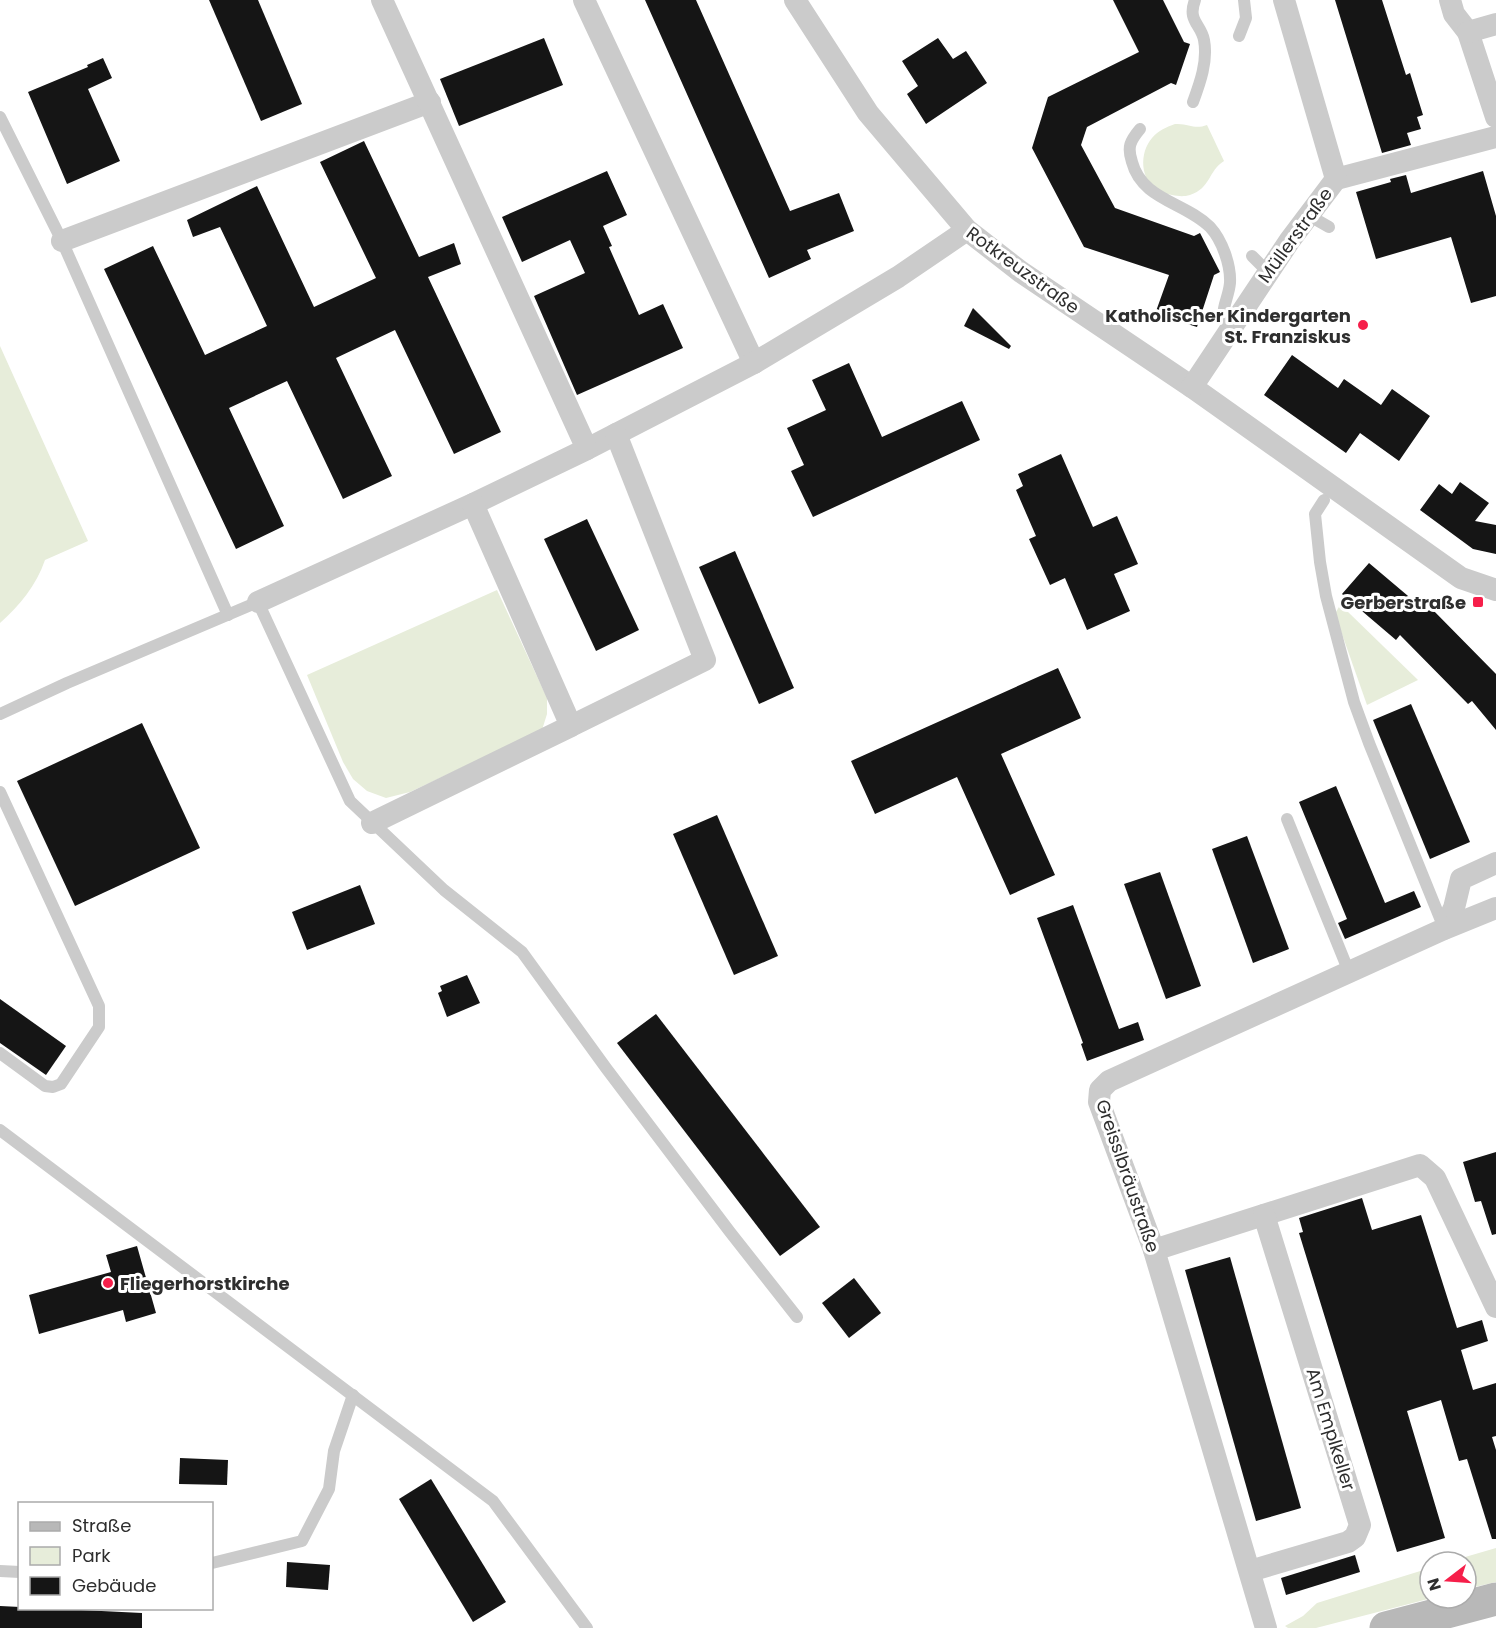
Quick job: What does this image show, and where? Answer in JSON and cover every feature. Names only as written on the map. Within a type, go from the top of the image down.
[{"type":"main road","points":[[1386,1628],[1496,1599]]},
{"type":"street","points":[[382,0],[587,449]]},
{"type":"street","points":[[584,0],[754,363]]},
{"type":"street","name":"Rotkreuzstraße","points":[[795,0],[868,113],[967,230],[1021,272],[1191,387],[1461,578],[1496,590]]},
{"type":"street","name":"Müllerstraße","points":[[1191,387],[1268,272],[1336,179],[1284,0]]},
{"type":"street","points":[[1450,0],[1454,14],[1468,33],[1496,117]]},
{"type":"street","points":[[1468,33],[1496,24]]},
{"type":"street","points":[[62,241],[430,102]]},
{"type":"street","points":[[1336,179],[1496,137]]},
{"type":"street","points":[[258,602],[473,504],[587,449],[754,363],[898,277],[967,230]]},
{"type":"street","points":[[372,823],[705,660],[616,434]]},
{"type":"street","points":[[473,504],[570,726]]},
{"type":"street","points":[[1444,929],[1454,909],[1461,879],[1496,863]]},
{"type":"street","name":"Greisslbräustraße","points":[[1266,1628],[1154,1250],[1098,1094],[1102,1086],[1109,1081],[1444,929],[1496,908]]},
{"type":"street","points":[[1154,1250],[1420,1165],[1435,1178],[1496,1307]]},
{"type":"street","name":"Am Emplkeller","points":[[1250,1570],[1348,1542],[1360,1529],[1356,1509],[1264,1215]]},
{"type":"lane","points":[[1193,102],[1202,75],[1204,40],[1193,20],[1195,0]]},
{"type":"lane","points":[[1239,36],[1246,18],[1244,0]]},
{"type":"lane","points":[[0,117],[62,241],[228,615]]},
{"type":"lane","points":[[1140,129],[1130,141],[1129,151],[1140,181],[1151,191],[1195,215],[1211,228],[1222,244],[1230,281],[1222,315],[1229,330]]},
{"type":"lane","points":[[1308,215],[1329,227]]},
{"type":"lane","points":[[1252,256],[1268,272]]},
{"type":"lane","points":[[1324,500],[1315,514],[1320,562],[1326,596],[1354,702],[1444,929]]},
{"type":"lane","points":[[0,714],[258,602],[350,801],[444,890],[522,952],[729,1232],[797,1317]]},
{"type":"lane","points":[[0,792],[99,1006],[99,1027],[61,1084],[53,1088],[45,1086],[0,1053]]},
{"type":"lane","points":[[1287,819],[1349,972]]},
{"type":"lane","points":[[0,1130],[493,1501],[587,1628]]},
{"type":"lane","points":[[213,1563],[302,1541],[328,1489],[334,1451],[353,1395]]},
{"type":"lane","points":[[0,1571],[18,1572]]},
{"type":"green space","points":[[1175,124],[1198,127],[1207,125],[1224,161],[1202,188],[1187,196],[1158,191],[1148,180],[1143,166],[1145,151],[1152,138]]},
{"type":"green space","points":[[0,346],[88,541],[45,560],[27,594],[0,623]]},
{"type":"green space","points":[[497,590],[547,698],[547,714],[542,730],[410,792],[386,798],[367,791],[353,779],[343,762],[307,675]]},
{"type":"green space","points":[[1340,605],[1418,680],[1367,705],[1337,620],[1336,612]]},
{"type":"green space","points":[[1496,1548],[1496,1582],[1478,1586],[1478,1553]]},
{"type":"green space","points":[[1418,1572],[1418,1602],[1316,1628],[1288,1628],[1285,1626],[1303,1616],[1317,1603]]},
{"type":"building","points":[[209,0],[258,0],[302,104],[261,121]]},
{"type":"building","points":[[645,0],[696,0],[790,211],[839,193],[854,231],[807,250],[811,259],[769,278]]},
{"type":"building","points":[[1113,0],[1163,0],[1184,42],[1190,44],[1176,85],[1171,83],[1087,127],[1081,145],[1115,208],[1194,236],[1200,233],[1220,272],[1214,275],[1197,327],[1155,314],[1169,275],[1084,247],[1032,148],[1048,97],[1139,52]]},
{"type":"building","points":[[1335,0],[1382,0],[1406,75],[1410,73],[1423,115],[1417,117],[1421,129],[1407,133],[1411,145],[1382,153]]},
{"type":"building","points":[[544,38],[563,85],[459,126],[440,79]]},
{"type":"building","points":[[938,38],[953,59],[966,51],[987,83],[926,124],[907,94],[918,86],[902,61]]},
{"type":"building","points":[[103,58],[112,78],[88,89],[120,161],[67,184],[28,92],[88,67],[87,65]]},
{"type":"building","points":[[364,141],[419,257],[454,243],[461,264],[428,277],[501,432],[454,454],[395,330],[336,358],[392,476],[343,499],[287,381],[229,408],[284,526],[236,549],[104,269],[153,246],[205,355],[267,326],[220,227],[193,237],[187,220],[257,186],[314,307],[376,278],[320,162]]},
{"type":"building","points":[[607,171],[627,215],[603,226],[612,246],[609,247],[639,315],[663,304],[683,348],[577,395],[534,296],[585,273],[570,240],[522,262],[502,217]]},
{"type":"building","points":[[1483,171],[1496,216],[1496,296],[1471,303],[1451,237],[1376,259],[1356,192],[1406,175],[1411,193]]},
{"type":"building","points":[[973,308],[1011,346],[1009,349],[964,326]]},
{"type":"building","points":[[1292,355],[1338,388],[1344,379],[1381,405],[1392,389],[1430,416],[1399,461],[1360,433],[1346,453],[1264,395]]},
{"type":"building","points":[[849,363],[882,437],[962,401],[980,440],[813,517],[791,471],[804,465],[787,428],[826,410],[812,380]]},
{"type":"building","points":[[1061,454],[1093,527],[1117,516],[1138,564],[1114,574],[1130,611],[1087,630],[1065,578],[1050,585],[1029,539],[1036,536],[1016,490],[1023,486],[1018,474]]},
{"type":"building","points":[[1460,482],[1489,503],[1475,521],[1496,525],[1496,554],[1473,549],[1420,510],[1439,484],[1452,494]]},
{"type":"building","points":[[587,519],[639,630],[596,651],[544,539]]},
{"type":"building","points":[[735,551],[794,688],[759,704],[699,567]]},
{"type":"building","points":[[1369,563],[1427,612],[1431,608],[1496,674],[1496,730],[1472,701],[1468,704],[1400,635],[1396,640],[1342,594]]},
{"type":"building","points":[[1058,668],[1081,718],[1001,754],[1055,875],[1010,895],[957,777],[875,814],[851,761]]},
{"type":"building","points":[[1411,704],[1470,842],[1430,859],[1373,720]]},
{"type":"building","points":[[142,723],[200,848],[75,906],[17,781]]},
{"type":"building","points":[[1336,786],[1385,903],[1414,891],[1421,907],[1345,939],[1338,923],[1347,919],[1299,802]]},
{"type":"building","points":[[717,815],[778,956],[734,975],[673,834]]},
{"type":"building","points":[[1247,836],[1289,949],[1253,963],[1212,849]]},
{"type":"building","points":[[1160,872],[1201,986],[1166,999],[1124,884]]},
{"type":"building","points":[[360,885],[375,924],[307,950],[292,912]]},
{"type":"building","points":[[1073,905],[1119,1029],[1138,1022],[1144,1040],[1087,1061],[1081,1044],[1083,1043],[1037,918]]},
{"type":"building","points":[[467,975],[480,1003],[447,1017],[438,993],[442,991],[440,986]]},
{"type":"building","points":[[0,999],[66,1046],[46,1075],[0,1043]]},
{"type":"building","points":[[656,1014],[820,1227],[780,1256],[617,1043]]},
{"type":"building","points":[[1496,1152],[1496,1234],[1492,1235],[1481,1201],[1475,1202],[1463,1162]]},
{"type":"building","points":[[1362,1198],[1372,1230],[1421,1215],[1457,1328],[1482,1320],[1488,1341],[1461,1350],[1473,1390],[1496,1383],[1496,1436],[1492,1437],[1496,1450],[1496,1539],[1492,1539],[1467,1459],[1459,1461],[1441,1400],[1407,1411],[1445,1538],[1397,1552],[1299,1233],[1303,1232],[1299,1218]]},
{"type":"building","name":"Fliegerhorstkirche","points":[[137,1246],[156,1313],[126,1322],[123,1310],[39,1334],[29,1295],[111,1272],[106,1255]]},
{"type":"building","points":[[1230,1257],[1301,1508],[1256,1521],[1185,1270]]},
{"type":"building","points":[[854,1278],[881,1313],[849,1338],[822,1303]]},
{"type":"building","points":[[180,1458],[228,1460],[227,1485],[179,1484]]},
{"type":"building","points":[[431,1479],[506,1602],[473,1622],[399,1499]]},
{"type":"building","points":[[1355,1555],[1360,1572],[1286,1595],[1281,1578]]},
{"type":"building","points":[[287,1562],[330,1565],[328,1590],[286,1587]]},
{"type":"building","points":[[0,1606],[18,1607],[18,1610],[142,1613],[142,1628],[0,1628]]},
{"type":"place","name":"Katholischer Kindergarten St. Franziskus","points":[[1363,325]]},
{"type":"place","name":"Gerberstraße","points":[[1478,602]]},
{"type":"place","name":"Fliegerhorstkirche","points":[[108,1283]]}]
